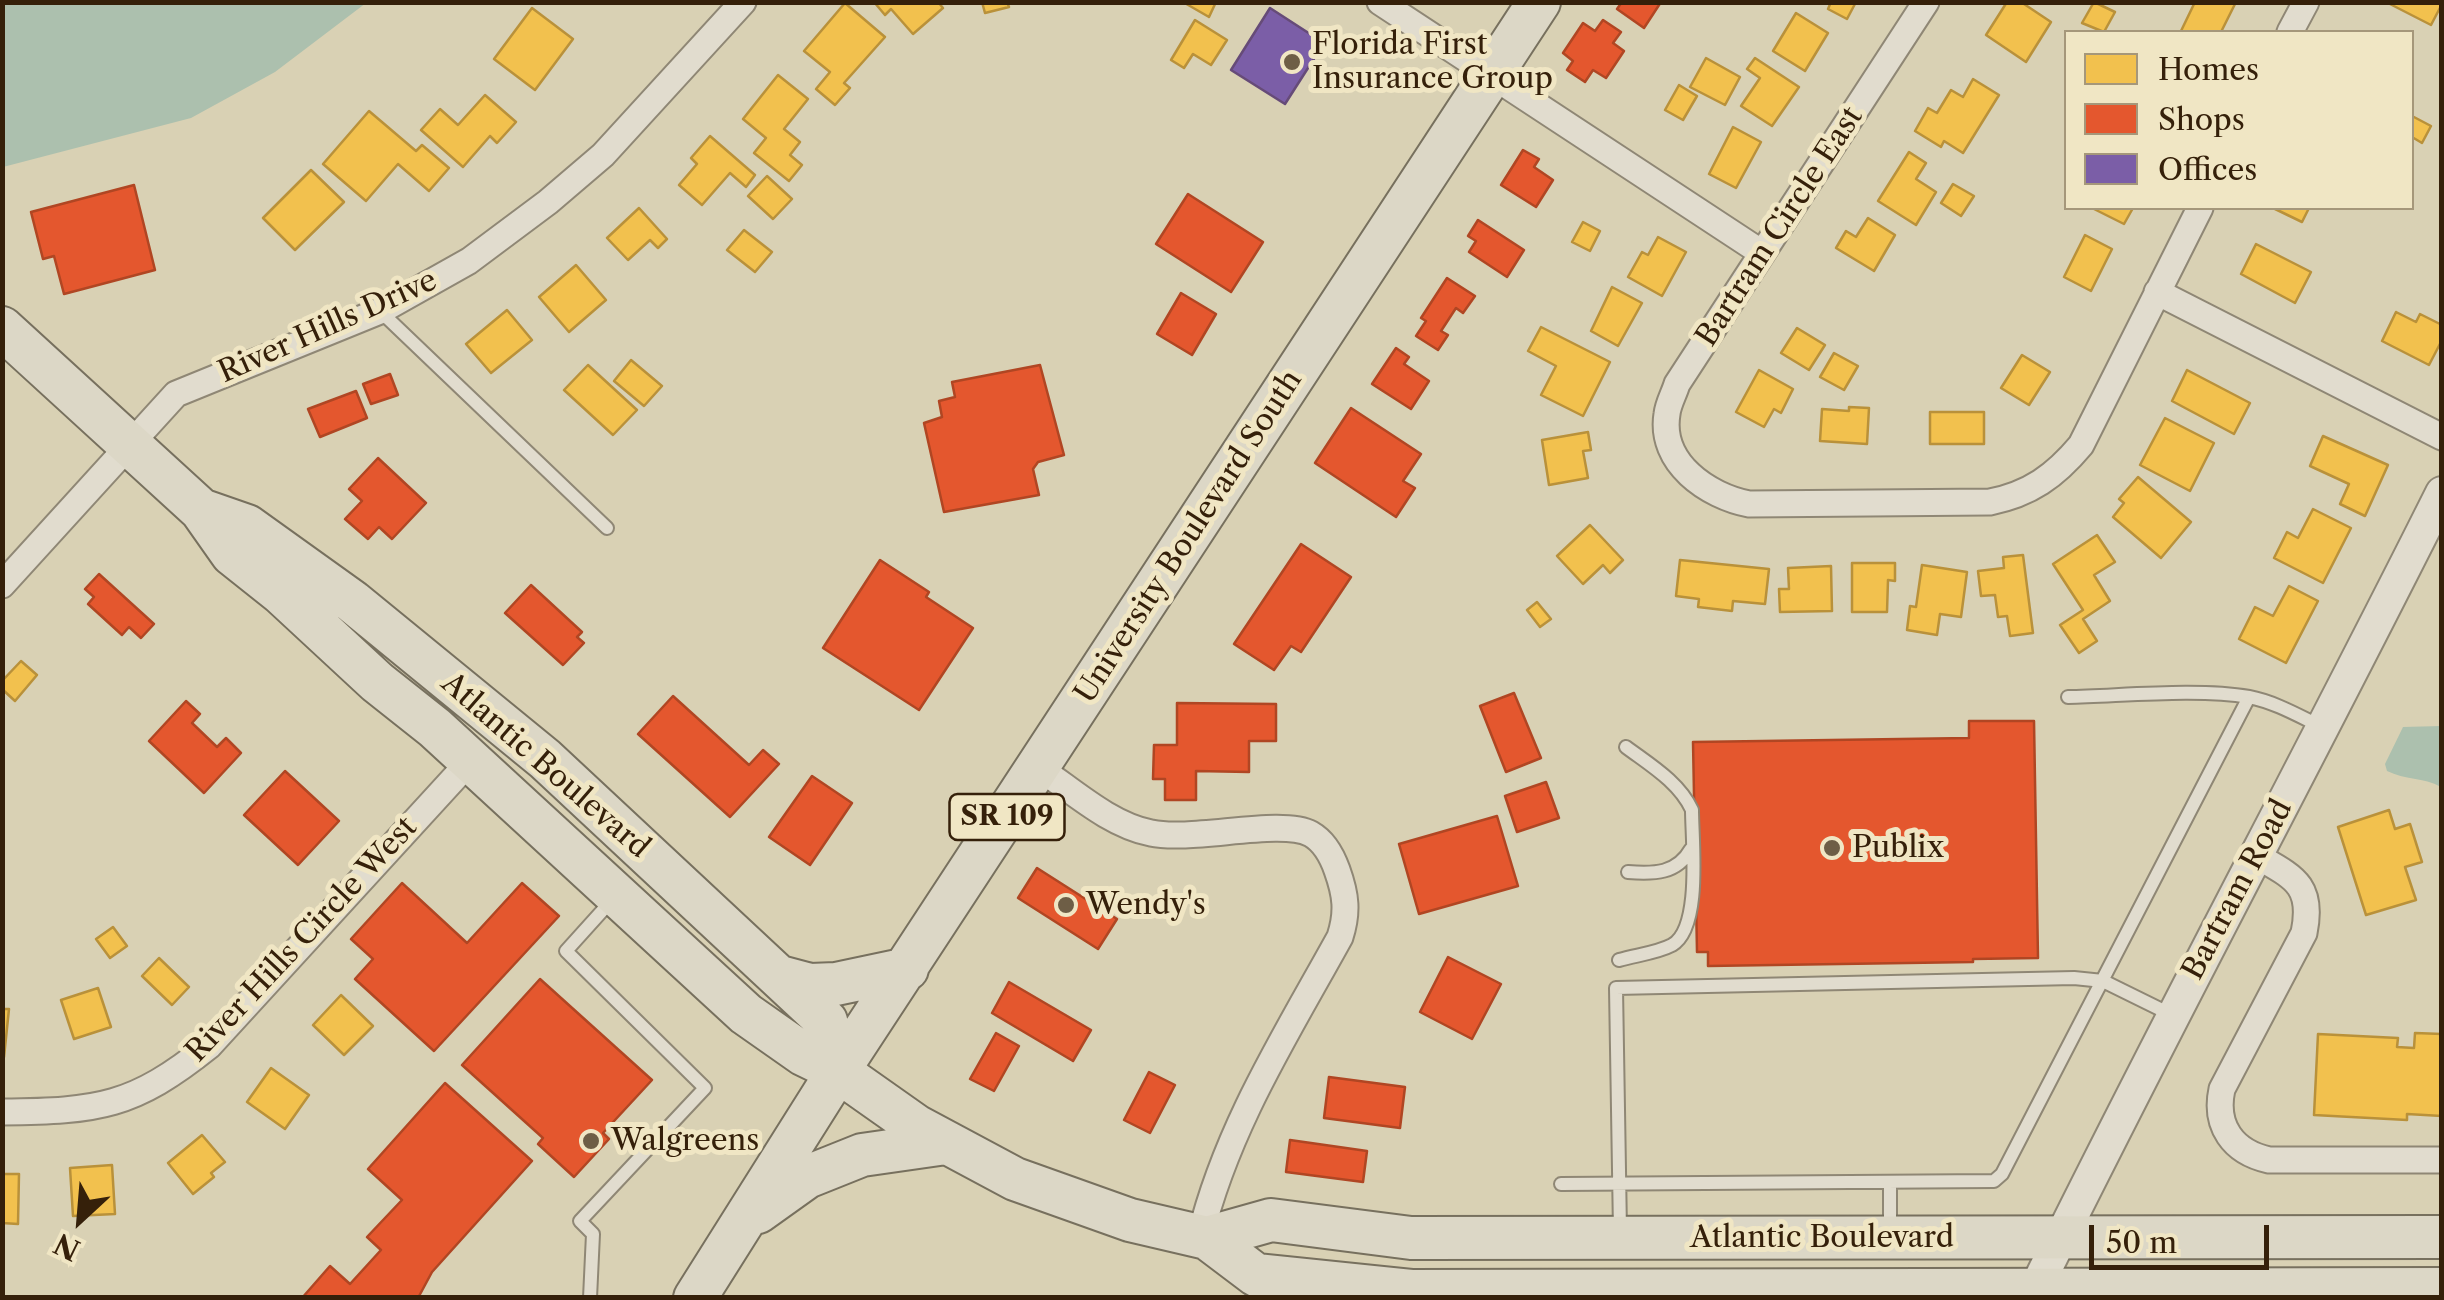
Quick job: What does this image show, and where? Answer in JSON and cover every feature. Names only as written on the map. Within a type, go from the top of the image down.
[{"type":"main road","name":"University Boulevard South","points":[[838,1071],[1539,2]]},
{"type":"main road","name":"Atlantic Boulevard","points":[[2,328],[201,510],[232,554],[470,761],[746,1014],[803,1054],[838,1071],[916,1126],[1014,1180],[1130,1220],[1203,1237],[1256,1275],[1411,1292],[2256,1294],[2442,1289]]},
{"type":"main road","name":"Atlantic Boulevard","points":[[201,510],[247,526],[367,614],[545,758],[826,1021],[838,1071]]},
{"type":"main road","points":[[780,977],[810,985],[836,984],[907,969]]},
{"type":"main road","name":"SR 109","points":[[695,1298],[838,1071]]},
{"type":"main road","points":[[742,1224],[807,1177],[862,1156],[946,1143]]},
{"type":"main road","name":"Atlantic Boulevard","points":[[1203,1237],[1271,1220],[1410,1238],[2442,1237]]},
{"type":"street","name":"River Hills Drive","points":[[2,585],[176,394],[380,311],[469,261],[604,155],[743,2]]},
{"type":"street","points":[[1380,2],[1762,253]]},
{"type":"street","name":"Bartram Circle East","points":[[1926,2],[1678,384],[1666,413],[1667,438],[1678,460],[1704,487],[1724,499],[1749,504],[1990,502],[2016,497],[2060,469],[2080,445],[2157,292]]},
{"type":"street","points":[[2291,30],[2306,2]]},
{"type":"street","points":[[2199,210],[2157,292],[2442,437]]},
{"type":"street","name":"Bartram Road","points":[[2036,1293],[2172,1015],[2324,728],[2442,493]]},
{"type":"street","name":"River Hills Circle West","points":[[2,1112],[106,1105],[140,1094],[176,1072],[210,1046],[470,761]]},
{"type":"street","points":[[1039,768],[1100,810],[1148,833],[1173,836],[1288,828],[1310,833],[1333,858],[1346,897],[1340,937],[1238,1122],[1212,1185],[1203,1237]]},
{"type":"street","points":[[2256,855],[2292,876],[2305,892],[2308,911],[2304,933],[2222,1090],[2218,1106],[2224,1129],[2235,1145],[2252,1156],[2269,1160],[2442,1160]]},
{"type":"lane","points":[[380,311],[607,528]]},
{"type":"lane","points":[[2068,697],[2249,697],[2274,704],[2324,728]]},
{"type":"lane","points":[[1561,1184],[1994,1182],[2002,1174],[2249,697]]},
{"type":"lane","points":[[1619,960],[1674,944],[1686,930],[1692,910],[1692,810],[1686,796],[1626,746]]},
{"type":"lane","points":[[1628,872],[1652,874],[1671,870],[1684,862],[1692,847]]},
{"type":"lane","points":[[590,1298],[594,1234],[580,1222],[705,1088],[566,950],[618,894]]},
{"type":"lane","points":[[1620,1238],[1616,988],[2074,978],[2102,981],[2172,1015]]},
{"type":"lane","points":[[1890,1183],[1890,1238]]},
{"type":"shaded area","points":[[3,2],[366,3],[275,72],[191,118],[3,167]]},
{"type":"shaded area","points":[[2441,726],[2441,787],[2387,771],[2385,764],[2403,727]]},
{"type":"building: Homes","points":[[874,2],[938,2],[943,8],[913,34],[891,9],[885,15]]},
{"type":"building: Homes","points":[[982,2],[1007,2],[1009,7],[985,13]]},
{"type":"building: Homes","points":[[1183,2],[1216,2],[1209,17]]},
{"type":"building: Homes","points":[[1831,2],[1856,2],[1847,19],[1828,9]]},
{"type":"building: Homes","points":[[2007,2],[2021,2],[2051,22],[2026,62],[1986,35]]},
{"type":"building: Homes","points":[[2094,2],[2115,12],[2105,30],[2082,23]]},
{"type":"building: Homes","points":[[2195,2],[2235,4],[2222,30],[2181,30]]},
{"type":"building: Homes","points":[[2386,2],[2442,2],[2442,4],[2431,25]]},
{"type":"building: Homes","points":[[845,3],[885,37],[844,83],[850,88],[835,105],[816,89],[830,72],[804,51]]},
{"type":"building: Homes","points":[[532,8],[573,39],[535,90],[494,59]]},
{"type":"building: Homes","points":[[1796,13],[1828,33],[1805,71],[1773,51]]},
{"type":"building: Homes","points":[[1195,20],[1227,40],[1211,65],[1193,54],[1184,68],[1171,60]]},
{"type":"building: Homes","points":[[1706,58],[1740,77],[1725,105],[1690,87]]},
{"type":"building: Homes","points":[[1755,58],[1799,87],[1772,126],[1741,106],[1760,78],[1747,69]]},
{"type":"building: Homes","points":[[778,75],[808,99],[784,129],[800,142],[790,155],[802,165],[789,181],[754,153],[766,138],[743,119]]},
{"type":"building: Homes","points":[[1973,79],[1999,95],[1963,153],[1944,141],[1941,147],[1915,131],[1928,108],[1937,113],[1951,90],[1963,97]]},
{"type":"building: Homes","points":[[1679,85],[1697,96],[1683,120],[1665,110]]},
{"type":"building: Homes","points":[[485,95],[516,122],[497,143],[490,136],[463,167],[421,130],[440,109],[458,125]]},
{"type":"building: Homes","points":[[369,111],[416,151],[422,145],[449,168],[429,191],[398,164],[366,201],[323,164]]},
{"type":"building: Homes","points":[[2414,117],[2431,126],[2422,143],[2414,138]]},
{"type":"building: Homes","points":[[1733,127],[1761,142],[1736,188],[1709,174]]},
{"type":"building: Homes","points":[[710,136],[755,175],[746,187],[730,173],[702,205],[679,185],[697,164],[691,158]]},
{"type":"building: Homes","points":[[1909,152],[1926,163],[1916,179],[1936,192],[1916,225],[1878,201]]},
{"type":"building: Homes","points":[[311,170],[344,202],[295,250],[263,218]]},
{"type":"building: Homes","points":[[767,176],[792,199],[773,219],[748,196]]},
{"type":"building: Homes","points":[[1953,184],[1974,196],[1961,216],[1941,203]]},
{"type":"building: Homes","points":[[639,208],[667,239],[658,248],[650,240],[628,260],[607,238]]},
{"type":"building: Homes","points":[[2096,210],[2132,210],[2124,224]]},
{"type":"building: Homes","points":[[2277,210],[2308,210],[2302,222]]},
{"type":"building: Homes","points":[[1868,218],[1895,235],[1874,271],[1836,248],[1846,231],[1856,237]]},
{"type":"building: Homes","points":[[1583,222],[1600,231],[1590,251],[1572,242]]},
{"type":"building: Homes","points":[[744,230],[772,252],[755,272],[727,250]]},
{"type":"building: Homes","points":[[2085,235],[2112,249],[2091,291],[2064,277]]},
{"type":"building: Homes","points":[[1658,237],[1686,252],[1662,296],[1628,277],[1642,252],[1648,255]]},
{"type":"building: Homes","points":[[2256,244],[2311,272],[2295,303],[2241,274]]},
{"type":"building: Homes","points":[[576,265],[606,300],[569,332],[539,297]]},
{"type":"building: Homes","points":[[1612,287],[1642,303],[1618,346],[1591,331]]},
{"type":"building: Homes","points":[[507,310],[532,340],[491,373],[466,344]]},
{"type":"building: Homes","points":[[2396,312],[2416,322],[2420,314],[2442,325],[2442,340],[2429,365],[2382,341]]},
{"type":"building: Homes","points":[[1541,327],[1610,362],[1583,416],[1541,395],[1556,366],[1528,351]]},
{"type":"building: Homes","points":[[1797,328],[1825,345],[1809,370],[1781,353]]},
{"type":"building: Homes","points":[[1834,353],[1858,366],[1844,390],[1820,377]]},
{"type":"building: Homes","points":[[2022,355],[2050,372],[2029,405],[2001,388]]},
{"type":"building: Homes","points":[[631,360],[662,386],[644,406],[614,381]]},
{"type":"building: Homes","points":[[588,365],[637,410],[613,435],[564,390]]},
{"type":"building: Homes","points":[[1759,370],[1793,389],[1781,413],[1774,409],[1764,427],[1736,412]]},
{"type":"building: Homes","points":[[2187,370],[2250,403],[2234,434],[2172,401]]},
{"type":"building: Homes","points":[[1849,407],[1869,408],[1867,444],[1820,441],[1822,409],[1849,411]]},
{"type":"building: Homes","points":[[1930,412],[1984,412],[1984,444],[1930,444]]},
{"type":"building: Homes","points":[[2165,418],[2214,443],[2190,491],[2140,465]]},
{"type":"building: Homes","points":[[1588,432],[1591,450],[1583,451],[1588,478],[1549,485],[1542,440]]},
{"type":"building: Homes","points":[[2323,436],[2388,465],[2365,516],[2340,504],[2349,484],[2310,466]]},
{"type":"building: Homes","points":[[2138,477],[2191,522],[2161,558],[2113,517],[2124,503],[2119,499]]},
{"type":"building: Homes","points":[[2313,509],[2351,528],[2323,583],[2274,558],[2287,532],[2298,538]]},
{"type":"building: Homes","points":[[1590,525],[1623,560],[1610,573],[1603,565],[1583,584],[1557,556]]},
{"type":"building: Homes","points":[[2097,535],[2115,562],[2094,575],[2110,601],[2083,619],[2097,641],[2079,653],[2060,625],[2083,610],[2053,564]]},
{"type":"building: Homes","points":[[2023,555],[2033,633],[2010,636],[2007,616],[1998,617],[1995,595],[1981,596],[1978,571],[2004,568],[2003,557]]},
{"type":"building: Homes","points":[[1680,560],[1769,569],[1765,604],[1733,601],[1732,611],[1698,607],[1699,599],[1676,596]]},
{"type":"building: Homes","points":[[1852,563],[1895,563],[1895,581],[1888,580],[1887,612],[1852,612]]},
{"type":"building: Homes","points":[[1922,565],[1967,572],[1961,617],[1940,614],[1937,635],[1907,630],[1910,606],[1916,607]]},
{"type":"building: Homes","points":[[1831,566],[1832,611],[1780,612],[1779,589],[1789,589],[1788,568]]},
{"type":"building: Homes","points":[[2289,586],[2318,601],[2286,663],[2239,639],[2255,607],[2273,616]]},
{"type":"building: Homes","points":[[1537,602],[1551,619],[1540,627],[1527,610]]},
{"type":"building: Homes","points":[[21,661],[37,675],[15,701],[2,689],[2,681]]},
{"type":"building: Homes","points":[[2389,810],[2395,829],[2410,824],[2422,862],[2405,867],[2416,900],[2366,915],[2338,827]]},
{"type":"building: Homes","points":[[113,927],[127,946],[110,958],[96,939]]},
{"type":"building: Homes","points":[[159,958],[189,987],[172,1005],[142,976]]},
{"type":"building: Homes","points":[[98,988],[111,1027],[74,1039],[61,1000]]},
{"type":"building: Homes","points":[[341,995],[373,1026],[344,1055],[313,1025]]},
{"type":"building: Homes","points":[[2,1009],[9,1009],[4,1057],[2,1057]]},
{"type":"building: Homes","points":[[2415,1033],[2442,1034],[2442,1116],[2407,1114],[2407,1120],[2314,1115],[2318,1034],[2398,1038],[2397,1047],[2414,1048]]},
{"type":"building: Homes","points":[[271,1068],[309,1095],[285,1129],[247,1102]]},
{"type":"building: Homes","points":[[202,1135],[225,1162],[193,1194],[168,1163]]},
{"type":"building: Homes","points":[[112,1165],[115,1214],[73,1216],[70,1168]]},
{"type":"building: Homes","points":[[2,1174],[19,1174],[18,1224],[2,1223]]},
{"type":"building: Shops","points":[[1622,2],[1661,2],[1644,28],[1617,9]]},
{"type":"building: Shops","points":[[1603,20],[1621,32],[1613,43],[1624,51],[1606,78],[1593,70],[1585,82],[1567,70],[1573,61],[1563,53],[1583,23],[1595,31]]},
{"type":"building: Shops","points":[[1523,150],[1539,159],[1534,167],[1553,180],[1536,207],[1501,185]]},
{"type":"building: Shops","points":[[134,185],[155,270],[64,294],[54,256],[43,259],[31,212]]},
{"type":"building: Shops","points":[[1188,194],[1263,242],[1231,292],[1156,244]]},
{"type":"building: Shops","points":[[1478,220],[1524,250],[1507,277],[1469,252],[1476,241],[1468,236]]},
{"type":"building: Shops","points":[[1447,278],[1475,296],[1463,313],[1456,308],[1441,331],[1448,335],[1438,350],[1416,336],[1426,321],[1421,318]]},
{"type":"building: Shops","points":[[1181,293],[1216,314],[1192,355],[1157,334]]},
{"type":"building: Shops","points":[[1396,348],[1409,357],[1404,364],[1429,381],[1411,409],[1372,384]]},
{"type":"building: Shops","points":[[1040,365],[1064,455],[1038,462],[1033,469],[1039,495],[944,512],[924,423],[942,417],[939,401],[955,397],[952,382]]},
{"type":"building: Shops","points":[[390,374],[398,395],[371,404],[363,384]]},
{"type":"building: Shops","points":[[356,391],[367,418],[320,437],[308,409]]},
{"type":"building: Shops","points":[[1351,408],[1421,454],[1403,481],[1415,488],[1396,517],[1315,463]]},
{"type":"building: Shops","points":[[378,458],[426,503],[392,539],[379,527],[368,539],[345,519],[362,501],[349,489]]},
{"type":"building: Shops","points":[[1301,544],[1351,577],[1301,652],[1291,646],[1274,670],[1234,644]]},
{"type":"building: Shops","points":[[880,560],[929,592],[926,597],[973,628],[919,710],[823,648]]},
{"type":"building: Shops","points":[[99,574],[154,624],[141,638],[129,627],[122,635],[88,604],[94,597],[85,589]]},
{"type":"building: Shops","points":[[531,585],[582,632],[577,637],[584,643],[563,665],[505,613]]},
{"type":"building: Shops","points":[[1514,693],[1541,758],[1506,772],[1480,706]]},
{"type":"building: Shops","points":[[673,696],[749,765],[763,750],[779,764],[730,817],[638,734]]},
{"type":"building: Shops","points":[[186,701],[200,714],[192,723],[217,747],[226,738],[241,753],[204,793],[149,741]]},
{"type":"building: Shops","points":[[1177,703],[1276,704],[1276,741],[1249,741],[1249,772],[1196,771],[1196,800],[1165,800],[1165,779],[1153,779],[1154,745],[1177,745]]},
{"type":"building: Shops","points":[[1969,721],[2034,721],[2038,958],[1708,966],[1708,952],[1697,952],[1693,742],[1969,738]]},
{"type":"building: Shops","points":[[285,771],[339,821],[298,865],[244,815]]},
{"type":"building: Shops","points":[[812,776],[852,803],[810,865],[769,837]]},
{"type":"building: Shops","points":[[1546,782],[1559,818],[1517,832],[1505,796]]},
{"type":"building: Shops","points":[[1497,816],[1518,886],[1419,914],[1399,844]]},
{"type":"building: Shops","points":[[1037,868],[1117,919],[1098,949],[1018,898]]},
{"type":"building: Shops","points":[[402,883],[467,943],[522,883],[559,916],[434,1051],[355,979],[373,959],[351,939]]},
{"type":"building: Shops","points":[[1448,957],[1501,984],[1472,1039],[1420,1012]]},
{"type":"building: Shops","points":[[540,979],[652,1080],[603,1133],[609,1139],[574,1177],[538,1144],[543,1138],[462,1065]]},
{"type":"building: Shops","points":[[1009,982],[1091,1030],[1073,1061],[992,1013]]},
{"type":"building: Shops","points":[[996,1033],[1019,1046],[994,1091],[970,1079]]},
{"type":"building: Shops","points":[[1149,1072],[1175,1085],[1150,1133],[1124,1120]]},
{"type":"building: Shops","points":[[1329,1077],[1405,1087],[1400,1128],[1324,1118]]},
{"type":"building: Shops","points":[[445,1083],[532,1161],[432,1272],[418,1298],[302,1298],[330,1266],[350,1284],[381,1250],[367,1237],[402,1200],[368,1169]]},
{"type":"building: Shops","points":[[1290,1140],[1367,1151],[1363,1182],[1286,1172]]},
{"type":"building: Offices","points":[[1270,8],[1324,43],[1285,104],[1231,70]]},
{"type":"place","name":"Florida First Insurance Group","points":[[1292,62]]},
{"type":"place","name":"Publix","points":[[1832,848]]},
{"type":"place","name":"Wendy's","points":[[1066,905]]},
{"type":"place","name":"Walgreens","points":[[591,1141]]}]
